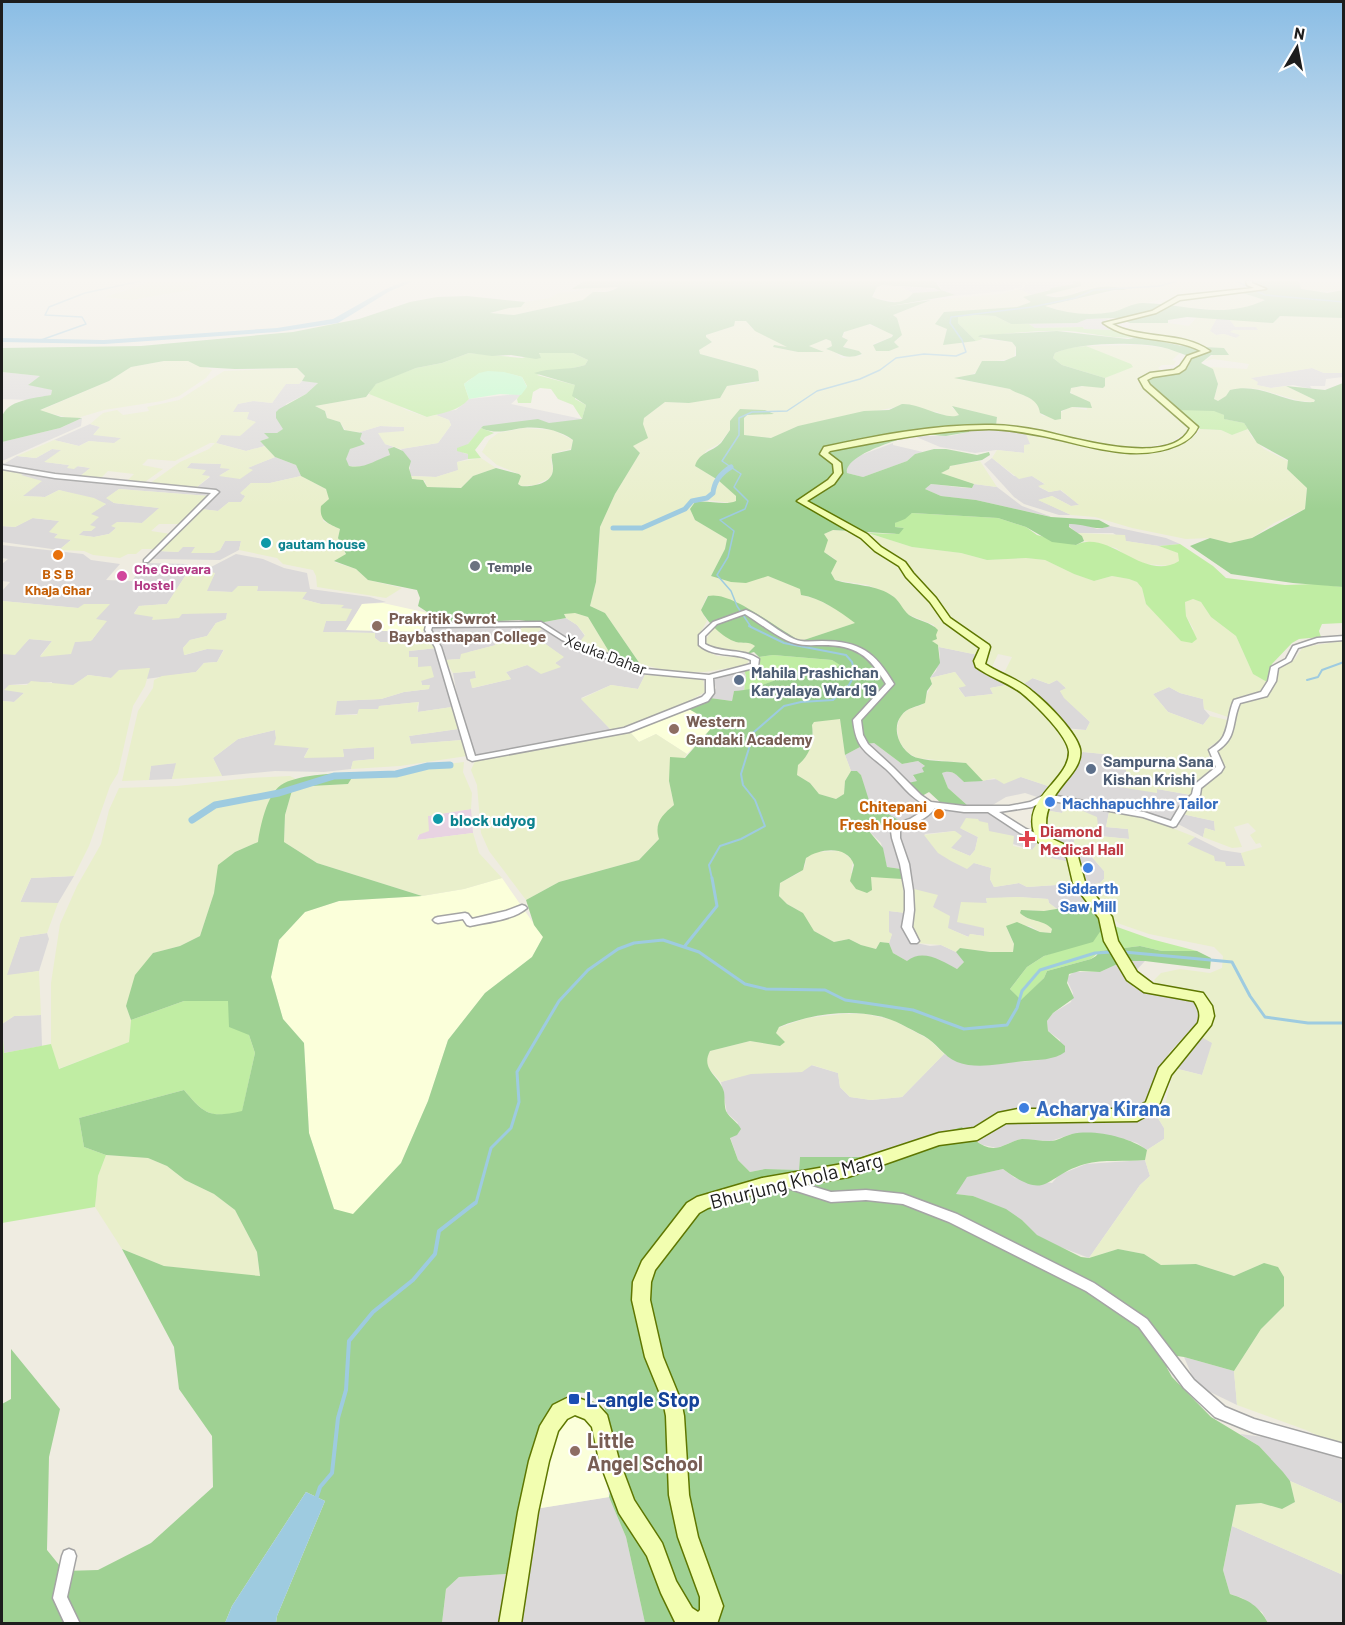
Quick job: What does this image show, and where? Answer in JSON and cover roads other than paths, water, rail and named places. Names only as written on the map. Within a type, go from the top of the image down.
[{"type":"main road","points":[[1042,839],[1038,817],[1040,807],[1046,796],[1061,783],[1073,758],[1074,749],[1061,728],[1034,698],[1019,686],[980,665],[985,647],[946,620],[933,600],[909,575],[902,564],[878,549],[864,536],[804,504],[802,498],[831,482],[838,473],[837,463],[824,454],[827,450],[910,432],[999,428],[1045,434],[1089,445],[1132,450],[1177,442],[1192,432],[1194,427],[1147,386],[1143,379],[1148,375],[1173,374],[1181,369],[1190,357]]},
{"type":"main road","name":"Bhurjung Khola Marg","points":[[510,1623],[528,1512],[539,1461],[550,1426],[560,1412],[567,1407],[575,1406],[591,1412],[600,1422],[609,1460],[626,1506],[655,1550],[668,1586],[684,1616],[698,1623],[709,1617],[712,1605],[688,1537],[679,1495],[675,1416],[654,1357],[641,1300],[642,1282],[648,1266],[693,1208],[719,1197],[779,1181],[848,1170],[939,1139],[977,1134],[1003,1117],[1051,1114],[1137,1115],[1146,1111],[1156,1099],[1164,1072],[1176,1055],[1196,1036],[1207,1017],[1205,1006],[1198,998],[1149,988],[1132,976],[1111,940],[1105,917],[1079,883],[1076,862],[1071,853],[1042,839]]},
{"type":"street","points":[[2,467],[55,476],[216,492],[146,561]]},
{"type":"street","points":[[737,614],[746,612],[802,644],[852,645],[873,657],[890,684],[857,720],[860,740],[871,754],[900,776],[918,796],[932,804],[953,808],[1020,808],[1033,805],[1046,796],[1173,824],[1183,808],[1196,795],[1197,787],[1220,767],[1212,750],[1225,741],[1231,727],[1233,710],[1238,702],[1264,694],[1272,681],[1275,667],[1289,660],[1295,647],[1317,640],[1344,638]]},
{"type":"street","name":"Xeuka Dahar","points":[[709,677],[710,693],[705,699],[632,728],[472,759],[438,647],[428,634],[429,625],[541,624],[564,639],[645,671],[709,677],[755,665],[755,659],[749,655],[719,654],[702,645],[702,635],[715,623],[737,614]]},
{"type":"street","points":[[914,941],[907,927],[910,915],[905,868],[895,834],[896,826],[914,821],[930,810],[932,804]]},
{"type":"street","points":[[986,808],[996,812],[1023,831],[1042,839]]},
{"type":"street","points":[[438,920],[465,916],[470,923],[522,908]]},
{"type":"street","points":[[779,1181],[831,1197],[866,1195],[903,1199],[953,1218],[1090,1287],[1143,1323],[1189,1384],[1220,1412],[1254,1426],[1344,1451]]},
{"type":"street","points":[[69,1556],[60,1598],[73,1623]]},
{"type":"water","points":[[306,1492],[325,1501],[276,1623],[225,1623],[232,1606]]},
{"type":"waterway","points":[[751,627],[737,606],[731,591],[717,575],[728,557],[734,531],[720,520],[745,509],[748,501],[734,487],[741,474],[722,461],[739,435],[739,418],[752,412],[787,411],[817,391],[860,379],[880,370],[896,358],[904,357]]},
{"type":"waterway","points":[[613,528],[642,528],[685,509],[692,501],[707,498],[713,493],[719,478],[731,467]]},
{"type":"waterway","points":[[712,879],[709,865],[720,846],[741,839],[765,826],[755,800],[743,785],[741,774],[754,732],[784,706],[801,702],[833,700],[849,685],[855,674],[852,662],[846,655],[784,643],[751,627]]},
{"type":"waterway","points":[[1307,680],[1318,677],[1322,670],[1344,662]]},
{"type":"waterway","points":[[192,820],[215,805],[279,793],[334,776],[396,774],[428,766],[450,765]]},
{"type":"waterway","points":[[684,947],[717,906],[712,878]]},
{"type":"waterway","points":[[473,1205],[476,1203],[491,1148],[511,1128],[519,1102],[517,1072],[559,1001],[588,970],[618,949],[634,943],[663,940],[684,947]]},
{"type":"waterway","points":[[684,947],[699,952],[745,984],[766,989],[825,990],[845,1000],[913,1010],[964,1029],[1007,1025],[1017,1008],[1022,991],[1040,970],[1095,953],[1113,952]]},
{"type":"waterway","points":[[1124,952],[1232,962],[1250,996],[1265,1017],[1308,1023],[1344,1023]]},
{"type":"waterway","points":[[316,1499],[320,1487],[332,1473],[338,1418],[346,1390],[349,1341],[373,1312],[413,1280],[435,1254],[439,1231],[475,1203]]},
{"type":"place","name":"gautam house","points":[[266,543]]},
{"type":"place","name":"B S B Khaja Ghar","points":[[58,555]]},
{"type":"place","name":"Temple","points":[[475,566]]},
{"type":"place","name":"Che Guevara Hostel","points":[[122,576]]},
{"type":"place","name":"Prakritik Swrot Baybasthapan College","points":[[377,626]]},
{"type":"place","name":"Mahila Prashichan Karyalaya Ward 19","points":[[739,680]]},
{"type":"place","name":"Western Gandaki Academy","points":[[674,729]]},
{"type":"place","name":"Sampurna Sana Kishan Krishi","points":[[1091,769]]},
{"type":"place","name":"Machhapuchhre Tailor","points":[[1050,802]]},
{"type":"place","name":"Chitepani Fresh House","points":[[939,814]]},
{"type":"place","name":"block udyog","points":[[438,819]]},
{"type":"place","name":"Diamond Medical Hall","points":[[1027,839]]},
{"type":"place","name":"Siddarth Saw Mill","points":[[1088,868]]},
{"type":"place","name":"Acharya Kirana","points":[[1024,1108]]},
{"type":"place","name":"L-angle Stop","points":[[574,1399]]},
{"type":"place","name":"Little Angel School","points":[[575,1451]]}]
